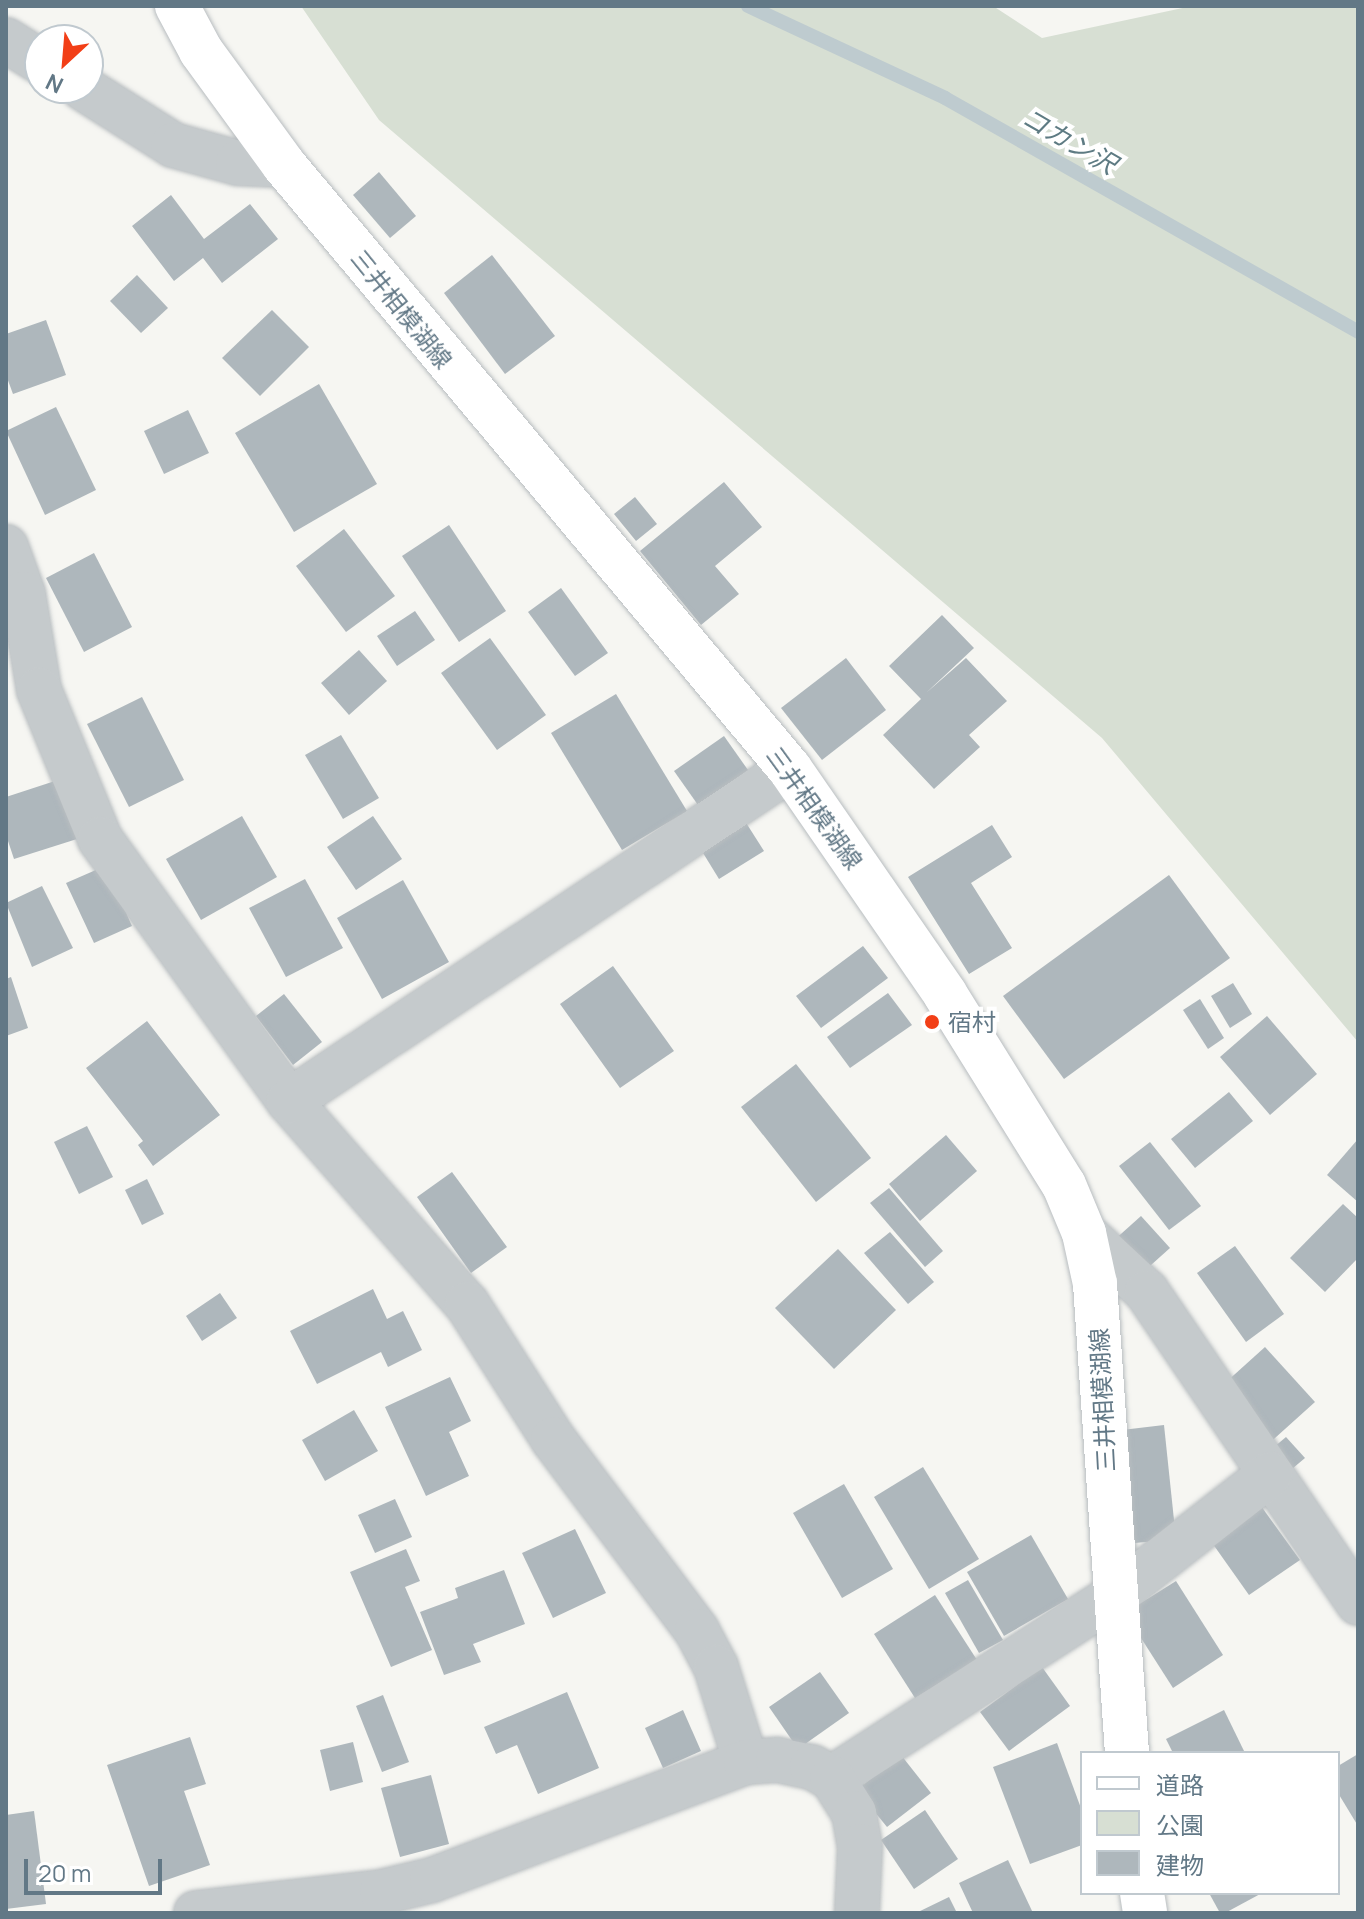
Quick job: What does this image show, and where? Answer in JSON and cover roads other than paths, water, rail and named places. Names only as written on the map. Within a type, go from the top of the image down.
[{"type":"main road","name":"三井相模湖線","points":[[177,6],[241,108],[284,165],[790,769],[1008,1093],[1064,1185],[1084,1233],[1095,1284],[1127,1751]]},
{"type":"street","points":[[6,40],[24,51]]},
{"type":"street","points":[[104,101],[173,145],[238,163],[284,165]]},
{"type":"street","points":[[6,547],[23,594],[39,690],[100,839],[289,1101],[467,1304],[553,1439],[697,1631],[716,1667],[746,1762]]},
{"type":"street","points":[[289,1101],[790,769]]},
{"type":"street","points":[[1084,1233],[1147,1292],[1358,1603]]},
{"type":"street","points":[[832,1778],[1114,1596],[1270,1474]]},
{"type":"street","points":[[196,1913],[382,1892],[432,1880],[746,1762],[778,1760],[812,1767],[832,1778],[854,1813],[860,1846],[857,1913]]},
{"type":"waterway","name":"コカン沢","points":[[748,6],[945,98],[1358,332]]},
{"type":"place","name":"宿村","points":[[932,1022]]}]
